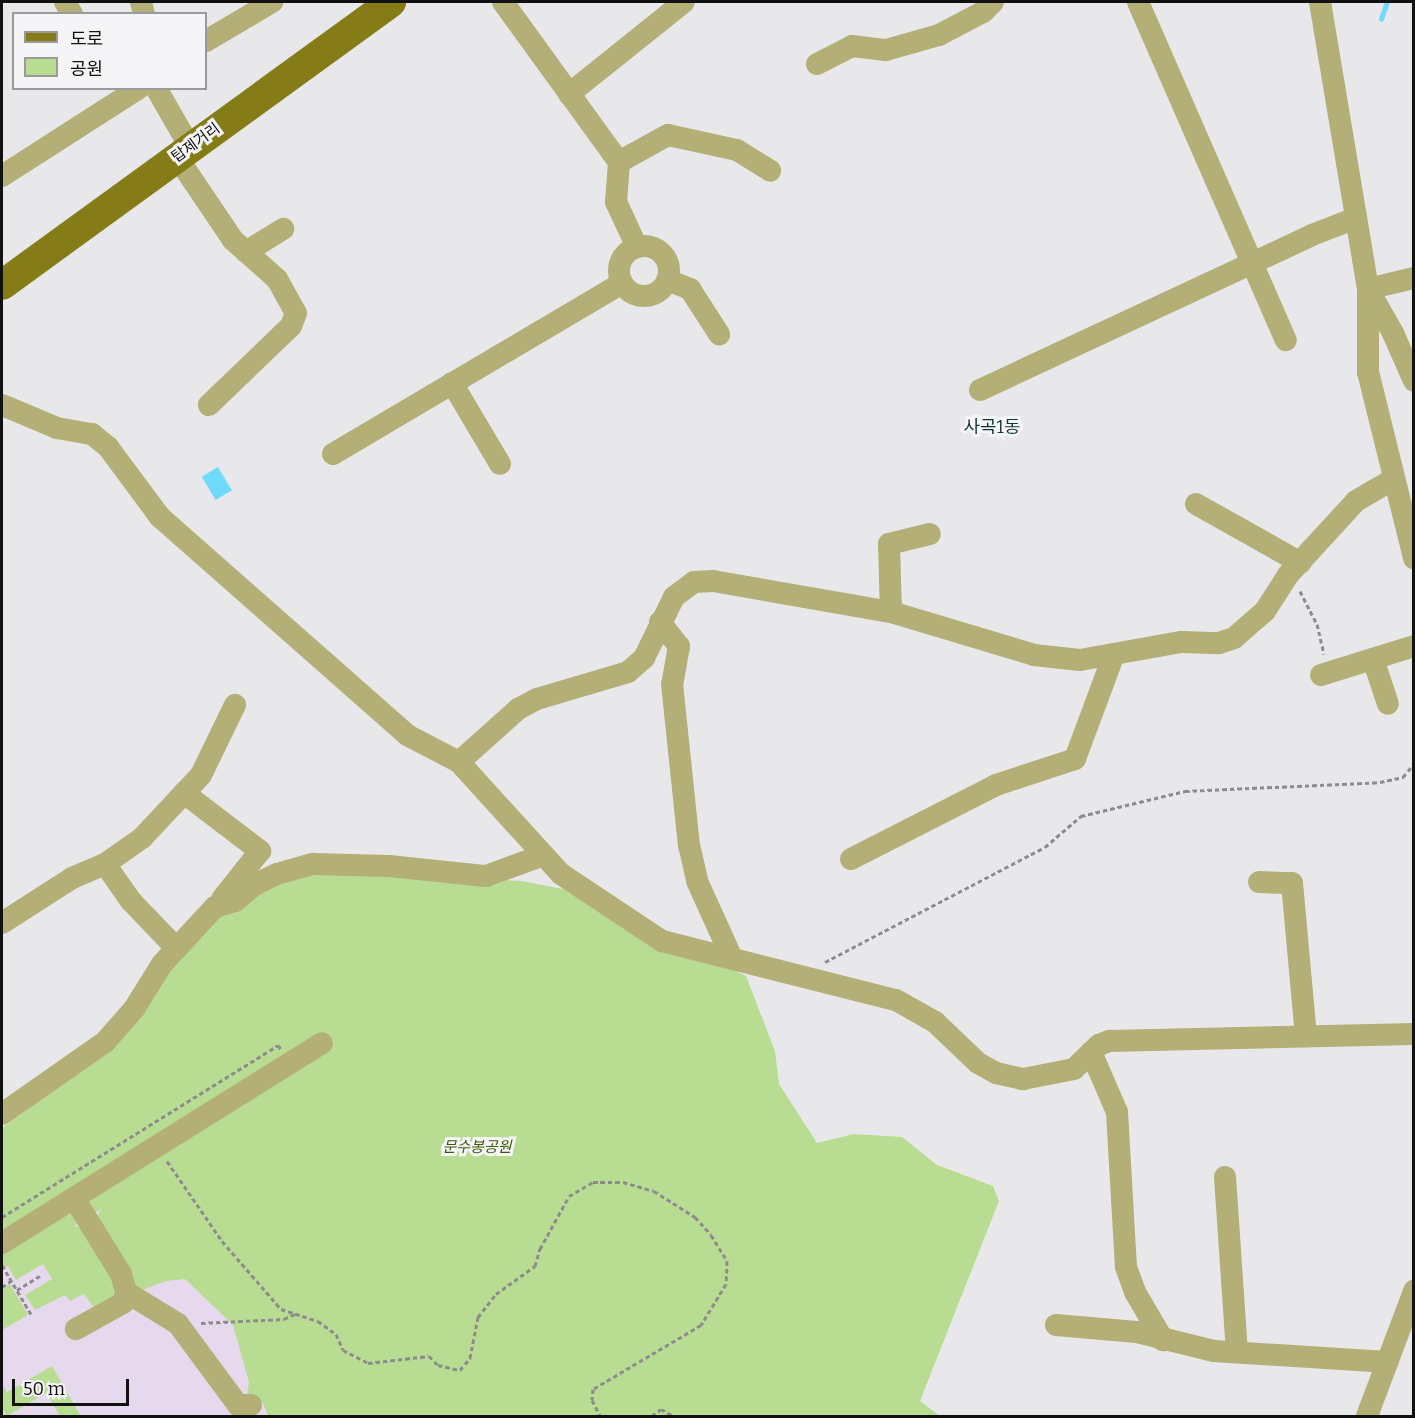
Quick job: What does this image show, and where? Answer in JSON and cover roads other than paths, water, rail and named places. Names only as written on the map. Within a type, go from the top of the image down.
[{"type":"main road","name":"탑제거리","points":[[2,285],[391,2]]},
{"type":"street","points":[[207,40],[272,2]]},
{"type":"street","points":[[503,2],[619,162],[616,202],[637,247]]},
{"type":"street","points":[[569,94],[684,2]]},
{"type":"street","points":[[817,64],[852,46],[886,50],[939,35],[983,12],[993,2]]},
{"type":"street","points":[[1138,2],[1254,262],[1286,340]]},
{"type":"street","points":[[1320,2],[1368,289],[1368,372],[1392,480],[1413,558]]},
{"type":"street","points":[[2,176],[136,90]]},
{"type":"street","points":[[157,90],[184,152],[246,252],[277,279],[296,312],[291,326],[209,405]]},
{"type":"street","points":[[619,162],[668,135],[737,150],[770,171]]},
{"type":"street","points":[[980,390],[1254,262],[1356,218]]},
{"type":"street","points":[[246,252],[283,229]]},
{"type":"street","points":[[648,246],[666,259],[667,280],[660,289],[640,296],[622,283],[621,261],[637,247],[648,246]]},
{"type":"street","points":[[1368,289],[1413,278]]},
{"type":"street","points":[[667,280],[690,289],[719,334]]},
{"type":"street","points":[[333,454],[622,283]]},
{"type":"street","points":[[1368,289],[1413,381]]},
{"type":"street","points":[[452,383],[500,464]]},
{"type":"street","points":[[2,405],[57,428],[92,434],[108,447],[160,517],[407,735],[459,762],[541,856],[561,874],[662,941],[802,974],[913,1008],[935,1022],[978,1063],[1009,1077],[1034,1078],[1074,1069],[1091,1052],[1109,1041],[1413,1034]]},
{"type":"street","points":[[459,762],[518,709],[537,699],[628,672],[644,658],[660,622],[678,593],[694,582],[704,581],[891,612],[1034,655],[1080,660],[1181,642],[1219,643],[1234,639],[1265,611],[1320,537],[1356,501],[1392,480]]},
{"type":"street","points":[[1196,504],[1294,569]]},
{"type":"street","points":[[891,612],[889,544],[930,534]]},
{"type":"street","points":[[660,622],[679,646],[672,684],[689,844],[697,881],[731,956]]},
{"type":"street","points":[[1325,673],[1413,646]]},
{"type":"street","points":[[851,859],[996,785],[1075,759],[1114,654]]},
{"type":"street","points":[[1373,659],[1388,704]]},
{"type":"street","points":[[2,922],[72,878],[105,864],[142,838],[201,775],[235,705]]},
{"type":"street","points":[[2,1114],[105,1042],[134,1009],[162,964],[215,907],[260,851],[184,793]]},
{"type":"street","points":[[215,907],[235,901],[254,885],[277,874],[313,864],[389,866],[486,876],[541,856]]},
{"type":"street","points":[[105,864],[131,901],[177,949]]},
{"type":"street","points":[[1259,882],[1292,883],[1306,1036]]},
{"type":"street","points":[[2,1243],[322,1043]]},
{"type":"street","points":[[1091,1052],[1117,1112],[1126,1268],[1135,1292],[1163,1340]]},
{"type":"street","points":[[1225,1177],[1237,1351]]},
{"type":"street","points":[[74,1198],[121,1274],[126,1293],[123,1303],[76,1329]]},
{"type":"street","points":[[1367,1416],[1413,1291]]},
{"type":"street","points":[[126,1293],[178,1324],[238,1405],[251,1405]]},
{"type":"street","points":[[1056,1325],[1137,1332],[1214,1351],[1388,1362]]},
{"type":"water","points":[[218,467],[232,490],[216,500],[202,477]]},
{"type":"waterway","points":[[1381,19],[1387,2]]},
{"type":"district","name":"사곡1동","points":[[992,427]]},
{"type":"park label","name":"문수봉공원","points":[[477,1148]]}]
